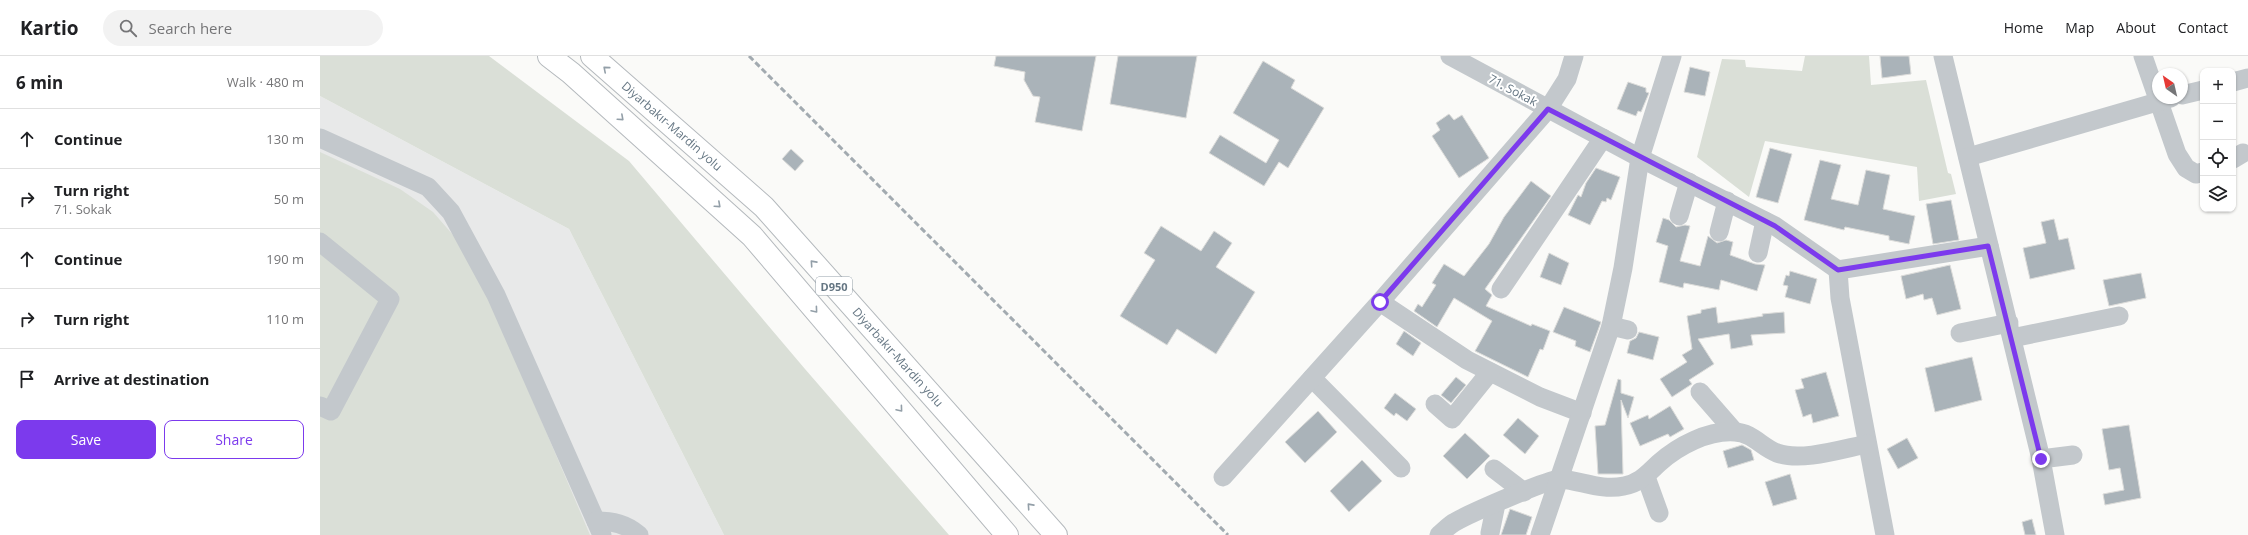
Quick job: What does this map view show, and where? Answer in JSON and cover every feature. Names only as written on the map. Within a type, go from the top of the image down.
[{"type":"highway","name":"D950","points":[[549,56],[571,73],[752,236],[1007,535]]},
{"type":"highway","name":"Diyarbakır-Mardin yolu","points":[[592,56],[764,207],[1056,535]]},
{"type":"street","name":"71. Sokak","points":[[1450,56],[1640,158],[1765,221],[1838,270]]},
{"type":"street","points":[[1223,478],[1380,302],[1548,109],[1568,79],[1574,56]]},
{"type":"street","points":[[1540,535],[1582,413],[1620,328],[1623,268],[1640,158],[1672,56]]},
{"type":"street","points":[[1943,56],[2041,459],[2055,535]]},
{"type":"street","points":[[2143,56],[2152,74]]},
{"type":"street","points":[[2236,81],[2248,78]]},
{"type":"street","points":[[2188,94],[2200,91]]},
{"type":"street","points":[[1968,157],[2152,104]]},
{"type":"street","points":[[2166,104],[2177,154],[2186,168],[2196,174],[2200,173]]},
{"type":"street","points":[[320,138],[428,187],[451,212],[496,295],[598,528],[609,521],[628,526],[639,535]]},
{"type":"street","points":[[1501,289],[1603,138]]},
{"type":"street","points":[[1679,216],[1689,182]]},
{"type":"street","points":[[1719,232],[1727,201]]},
{"type":"street","points":[[1758,253],[1765,221]]},
{"type":"street","points":[[320,242],[390,299],[331,411],[320,406]]},
{"type":"street","points":[[1885,535],[1866,444],[1840,298],[1838,270],[1988,246]]},
{"type":"street","points":[[1380,302],[1467,360],[1540,397],[1582,413]]},
{"type":"street","points":[[1960,333],[2010,331],[2119,316]]},
{"type":"street","points":[[1435,404],[1452,419],[1490,372]]},
{"type":"street","points":[[1312,378],[1401,468]]},
{"type":"street","points":[[1700,392],[1734,432]]},
{"type":"street","points":[[1439,535],[1454,523],[1524,492],[1560,479],[1600,487],[1624,486],[1646,477],[1673,452],[1691,442],[1709,435],[1734,432],[1749,434],[1777,453],[1795,456],[1820,453],[1866,444]]},
{"type":"street","points":[[2041,459],[2073,455]]},
{"type":"street","points":[[1494,470],[1524,492]]},
{"type":"street","points":[[1646,477],[1659,513]]},
{"type":"street","points":[[1490,533],[1496,504]]},
{"type":"shaded area","points":[[320,56],[489,56],[629,161],[805,369],[949,535],[724,535],[569,229],[320,96]]},
{"type":"shaded area","points":[[1805,56],[1869,56],[1871,85],[1926,80],[1948,173],[1951,174],[1956,194],[1919,201],[1917,167],[1765,141],[1749,197],[1697,157],[1722,59],[1745,60],[1746,67],[1802,71]]},
{"type":"shaded area","points":[[320,96],[569,229],[724,535],[320,535]]},
{"type":"shaded area","points":[[320,152],[400,189],[433,212],[460,243],[488,295],[590,535],[320,535],[320,415],[334,420],[399,295],[320,234]]},
{"type":"shaded area","points":[[320,253],[382,301],[327,403],[320,400]]},
{"type":"building","points":[[996,56],[1096,56],[1082,131],[1035,122],[1040,97],[1033,96],[1024,80],[1025,72],[994,66]]},
{"type":"building","points":[[1118,56],[1197,56],[1186,118],[1110,104]]},
{"type":"building","points":[[1880,56],[1909,56],[1911,74],[1882,78]]},
{"type":"building","points":[[1263,61],[1295,80],[1291,88],[1324,108],[1288,168],[1279,162],[1264,186],[1209,153],[1220,135],[1266,163],[1279,140],[1233,113]]},
{"type":"building","points":[[1690,67],[1710,72],[1705,96],[1684,92]]},
{"type":"building","points":[[1628,82],[1646,88],[1646,92],[1649,93],[1641,112],[1638,111],[1636,116],[1617,109]]},
{"type":"building","points":[[1449,114],[1454,120],[1462,115],[1489,158],[1459,178],[1432,136],[1440,130],[1436,123]]},
{"type":"building","points":[[1770,148],[1792,154],[1778,203],[1756,197]]},
{"type":"building","points":[[791,149],[804,161],[795,171],[782,159]]},
{"type":"building","points":[[1820,160],[1841,165],[1831,199],[1858,205],[1866,170],[1890,175],[1883,209],[1915,216],[1909,244],[1889,240],[1889,236],[1845,227],[1844,230],[1804,220]]},
{"type":"building","points":[[1596,168],[1620,177],[1611,200],[1607,198],[1606,202],[1602,201],[1590,225],[1568,215],[1578,195],[1581,197],[1586,183]]},
{"type":"building","points":[[1531,181],[1551,196],[1485,289],[1492,295],[1486,306],[1531,326],[1532,324],[1550,331],[1543,350],[1540,349],[1528,377],[1475,351],[1492,321],[1454,298],[1437,327],[1414,311],[1418,304],[1422,307],[1436,285],[1432,283],[1444,264],[1464,276],[1489,244],[1504,217]]},
{"type":"building","points":[[1951,200],[1959,240],[1933,244],[1926,204]]},
{"type":"building","points":[[1663,218],[1669,220],[1676,227],[1685,225],[1690,226],[1680,261],[1700,266],[1708,236],[1717,243],[1726,240],[1733,242],[1730,255],[1755,264],[1765,265],[1757,291],[1721,280],[1719,290],[1684,283],[1683,288],[1659,282],[1668,246],[1656,242]]},
{"type":"building","points":[[2054,219],[2059,240],[2068,238],[2075,269],[2030,279],[2023,248],[2046,243],[2041,222]]},
{"type":"building","points":[[1161,226],[1201,251],[1214,231],[1232,243],[1216,267],[1255,292],[1216,354],[1177,329],[1167,345],[1120,316],[1155,260],[1144,253]]},
{"type":"building","points":[[1549,253],[1569,263],[1561,285],[1540,277]]},
{"type":"building","points":[[1950,265],[1961,309],[1937,315],[1932,298],[1924,300],[1923,294],[1906,299],[1901,276]]},
{"type":"building","points":[[1790,271],[1817,279],[1810,304],[1785,297],[1788,286],[1783,285],[1786,275],[1789,276]]},
{"type":"building","points":[[2141,273],[2146,298],[2109,306],[2103,280]]},
{"type":"building","points":[[1564,307],[1601,322],[1590,352],[1575,346],[1576,341],[1553,332]]},
{"type":"building","points":[[1716,307],[1718,323],[1763,316],[1762,314],[1784,312],[1785,333],[1751,335],[1753,345],[1731,349],[1729,334],[1698,339],[1714,364],[1689,380],[1692,384],[1672,397],[1660,379],[1687,362],[1682,355],[1692,349],[1687,316],[1701,313],[1701,310]]},
{"type":"building","points":[[1404,331],[1421,343],[1413,356],[1396,344]]},
{"type":"building","points":[[1639,332],[1659,337],[1653,360],[1627,353],[1630,341],[1636,338]]},
{"type":"building","points":[[1972,357],[1982,400],[1935,412],[1925,368]]},
{"type":"building","points":[[1826,372],[1839,416],[1813,423],[1811,414],[1803,417],[1795,390],[1804,388],[1801,379]]},
{"type":"building","points":[[1456,377],[1466,385],[1451,403],[1441,395]]},
{"type":"building","points":[[1618,379],[1621,380],[1621,393],[1634,397],[1628,418],[1621,400],[1623,474],[1598,474],[1595,426],[1605,425]]},
{"type":"building","points":[[1395,393],[1416,409],[1407,421],[1396,413],[1394,416],[1384,408]]},
{"type":"building","points":[[1670,406],[1684,429],[1670,437],[1668,434],[1640,446],[1630,423],[1648,415],[1649,419]]},
{"type":"building","points":[[1318,411],[1337,432],[1305,463],[1285,442]]},
{"type":"building","points":[[1518,418],[1539,436],[1525,454],[1503,435]]},
{"type":"building","points":[[2129,425],[2141,498],[2105,505],[2103,494],[2124,490],[2120,468],[2109,470],[2102,429]]},
{"type":"building","points":[[1465,433],[1490,456],[1467,479],[1443,456]]},
{"type":"building","points":[[1907,438],[1918,458],[1898,469],[1887,449]]},
{"type":"building","points":[[1742,445],[1751,450],[1754,460],[1728,468],[1723,451]]},
{"type":"building","points":[[1362,460],[1382,481],[1349,512],[1330,491]]},
{"type":"building","points":[[1790,474],[1797,499],[1773,506],[1765,482]]},
{"type":"building","points":[[1510,509],[1532,517],[1526,535],[1501,535]]},
{"type":"building","points":[[2032,519],[2036,535],[2025,535],[2022,522]]},
{"type":"railway","points":[[749,56],[1228,535]]},
{"type":"route","points":[[1380,302],[1548,109],[1640,158],[1775,226],[1838,270],[1988,246],[2009,323],[2041,459]]}]
